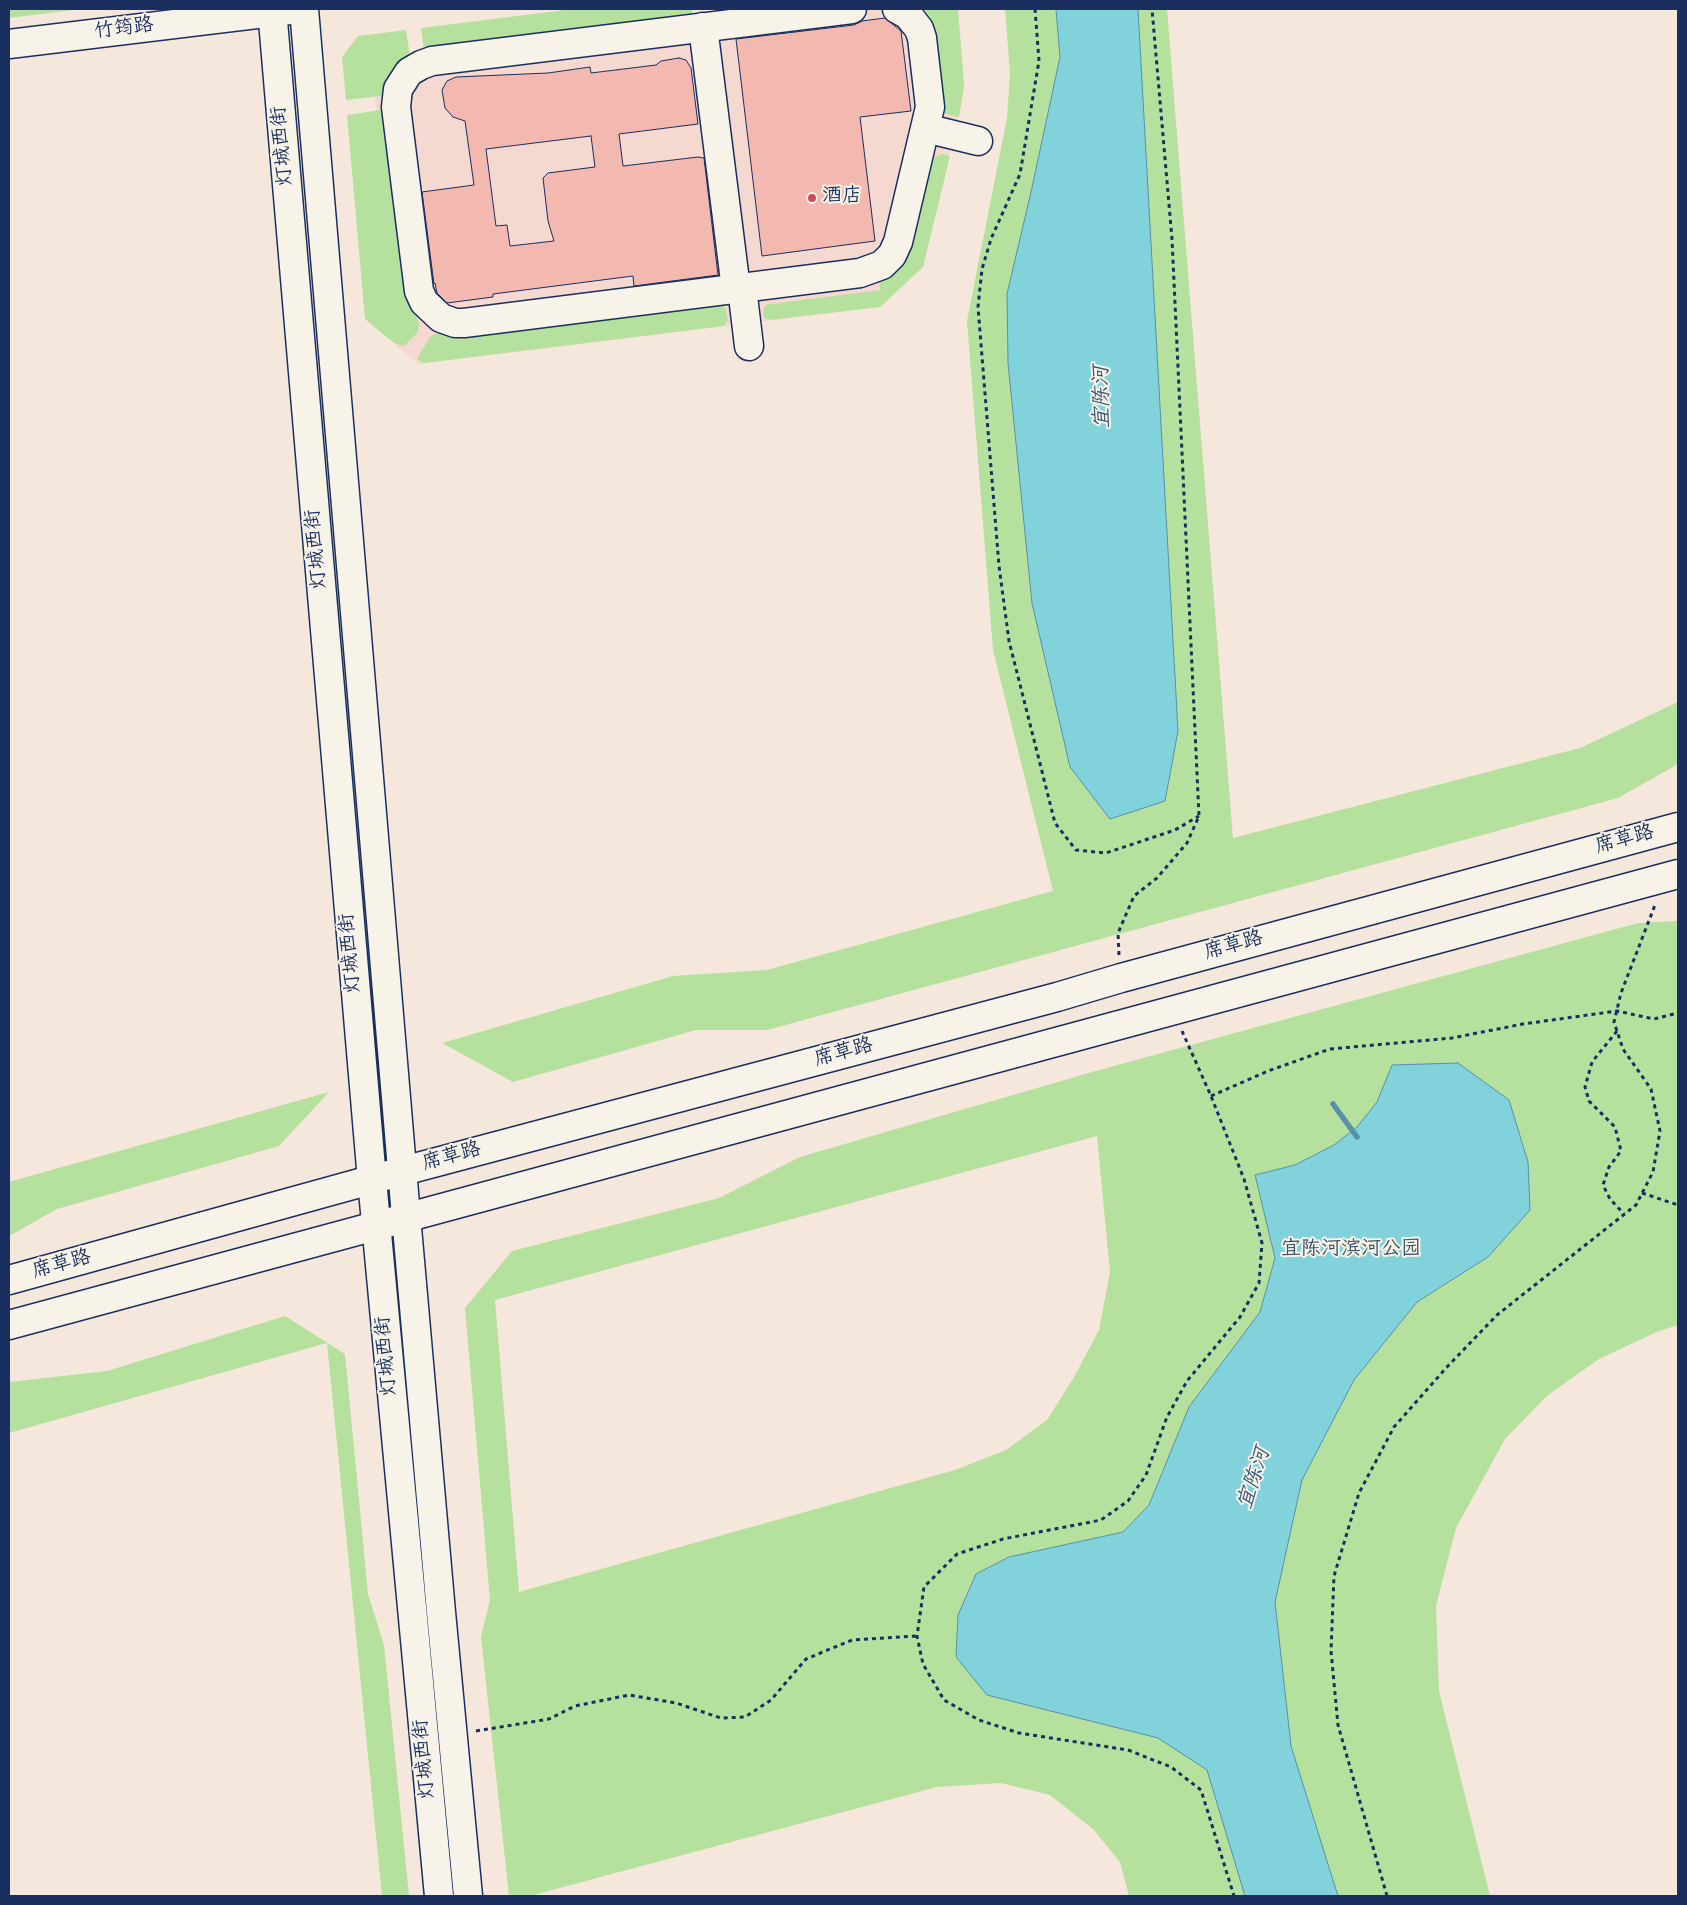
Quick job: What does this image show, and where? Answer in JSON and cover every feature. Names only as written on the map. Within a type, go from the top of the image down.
[{"type":"street","name":"灯城西街","points":[[304,9],[406,1216],[468,1896]]},
{"type":"street","points":[[852,9],[427,62],[409,72],[398,89],[396,107],[419,291],[424,302],[441,318],[455,323],[464,323],[860,274],[882,265],[892,255],[898,242],[930,107],[922,38],[908,15],[897,9]]},
{"type":"street","name":"灯城西街","points":[[281,10],[372,1180],[439,1896]]},
{"type":"street","name":"竹筠路","points":[[9,44],[281,10]]},
{"type":"street","points":[[703,27],[739,288],[750,346]]},
{"type":"street","points":[[925,128],[978,141]]},
{"type":"street","name":"席草路","points":[[9,1280],[403,1171],[1047,999],[1678,827]]},
{"type":"street","points":[[9,1325],[406,1216],[1672,875]]},
{"type":"path","points":[[1035,9],[1039,61],[1020,174],[991,239],[982,270],[978,307],[999,566],[1009,640],[1055,823],[1076,850],[1106,853],[1175,830],[1199,816]]},
{"type":"path","points":[[1120,978],[1118,933],[1134,896],[1157,878],[1187,843],[1199,816],[1172,239],[1152,9]]},
{"type":"path","points":[[1387,1896],[1338,1725],[1331,1651],[1334,1576],[1359,1493],[1394,1427],[1447,1367],[1497,1315],[1636,1205],[1653,1172],[1660,1131],[1651,1089],[1623,1049],[1614,1022],[1621,992],[1672,875]]},
{"type":"path","points":[[1172,1010],[1211,1096],[1244,1179],[1262,1242],[1259,1284],[1240,1317],[1187,1381],[1167,1417],[1146,1475],[1128,1501],[1101,1520],[1003,1539],[957,1554],[924,1587],[917,1636],[924,1664],[944,1700],[979,1720],[1019,1733],[1128,1750],[1172,1767],[1201,1790],[1234,1896]]},
{"type":"path","points":[[1211,1096],[1268,1071],[1330,1049],[1452,1038],[1523,1024],[1617,1011],[1654,1019],[1678,1013]]},
{"type":"path","points":[[1617,1030],[1592,1062],[1585,1087],[1589,1101],[1615,1127],[1621,1151],[1609,1167],[1604,1185],[1610,1199],[1624,1214]]},
{"type":"path","points":[[1642,1193],[1678,1205]]},
{"type":"path","points":[[454,1735],[549,1719],[575,1706],[629,1695],[676,1703],[721,1718],[745,1717],[770,1700],[806,1659],[852,1640],[917,1636]]},
{"type":"shaded area","points":[[809,9],[958,9],[964,85],[962,101],[923,267],[880,307],[418,364],[396,345],[372,67]]},
{"type":"green space","points":[[9,9],[81,9],[9,18]]},
{"type":"green space","points":[[573,9],[692,9],[694,23],[425,57],[421,28]]},
{"type":"green space","points":[[924,9],[958,9],[964,85],[959,117],[943,113],[936,106]]},
{"type":"green space","points":[[1005,9],[1167,9],[1233,838],[1580,748],[1678,702],[1678,764],[1618,798],[767,1030],[696,1030],[513,1082],[442,1043],[673,976],[767,970],[1053,891],[993,650],[967,321],[1007,118],[1010,73]]},
{"type":"green space","points":[[406,30],[411,63],[389,95],[346,100],[342,57],[358,36]]},
{"type":"green space","points":[[387,109],[391,111],[419,326],[417,333],[404,346],[394,343],[365,319],[347,115]]},
{"type":"green space","points":[[943,154],[950,156],[923,267],[880,307],[769,320],[764,318],[763,310],[766,305],[770,304],[880,290],[879,279],[928,162],[934,157]]},
{"type":"green space","points":[[722,303],[728,320],[724,326],[424,363],[421,363],[417,358],[431,336],[440,332]]},
{"type":"green space","name":"宜陈河滨河公园","points":[[1678,921],[1678,1325],[1659,1331],[1599,1359],[1548,1395],[1505,1439],[1456,1528],[1436,1606],[1439,1691],[1490,1896],[1129,1896],[1120,1862],[1093,1829],[1050,1795],[1001,1783],[937,1787],[537,1894],[537,1896],[509,1896],[481,1637],[490,1600],[465,1308],[512,1251],[719,1198],[800,1157],[1092,1072],[1638,923]],"holes":[[[1097,1136],[1110,1272],[1099,1330],[1073,1379],[1047,1420],[1006,1450],[955,1470],[519,1592],[495,1300]]]},
{"type":"green space","points":[[329,1092],[279,1146],[57,1209],[9,1236],[9,1182]]},
{"type":"green space","points":[[285,1316],[345,1354],[368,1594],[384,1645],[409,1896],[382,1896],[327,1343],[9,1433],[9,1382],[107,1371]]},
{"type":"water","points":[[1056,9],[1138,9],[1178,731],[1165,801],[1110,819],[1070,767],[1032,603],[1008,363],[1007,294],[1060,57]]},
{"type":"water","points":[[1458,1063],[1509,1100],[1528,1162],[1530,1210],[1488,1257],[1417,1302],[1354,1380],[1302,1480],[1275,1602],[1291,1746],[1338,1896],[1245,1896],[1207,1770],[1158,1738],[987,1695],[956,1657],[958,1615],[976,1574],[1009,1557],[1123,1532],[1149,1505],[1189,1407],[1260,1312],[1275,1258],[1255,1175],[1295,1165],[1334,1145],[1357,1127],[1377,1102],[1392,1065]]},
{"type":"building","points":[[885,18],[901,31],[911,111],[860,117],[875,241],[762,256],[736,39],[854,25],[862,21]]},
{"type":"building","points":[[679,58],[686,60],[691,68],[698,124],[619,134],[623,166],[698,157],[704,158],[718,275],[634,286],[633,276],[493,294],[493,297],[447,303],[437,293],[434,284],[422,192],[474,185],[465,121],[453,117],[445,108],[442,90],[447,81],[456,77],[548,73],[590,67],[591,73],[656,65],[661,61]],"holes":[[[591,136],[595,167],[548,173],[543,178],[548,221],[554,241],[510,246],[507,225],[496,226],[486,149]]]},
{"type":"waterway","name":"宜陈河","points":[[1333,1104],[1357,1137]]},
{"type":"place","name":"酒店","points":[[812,198]]}]
